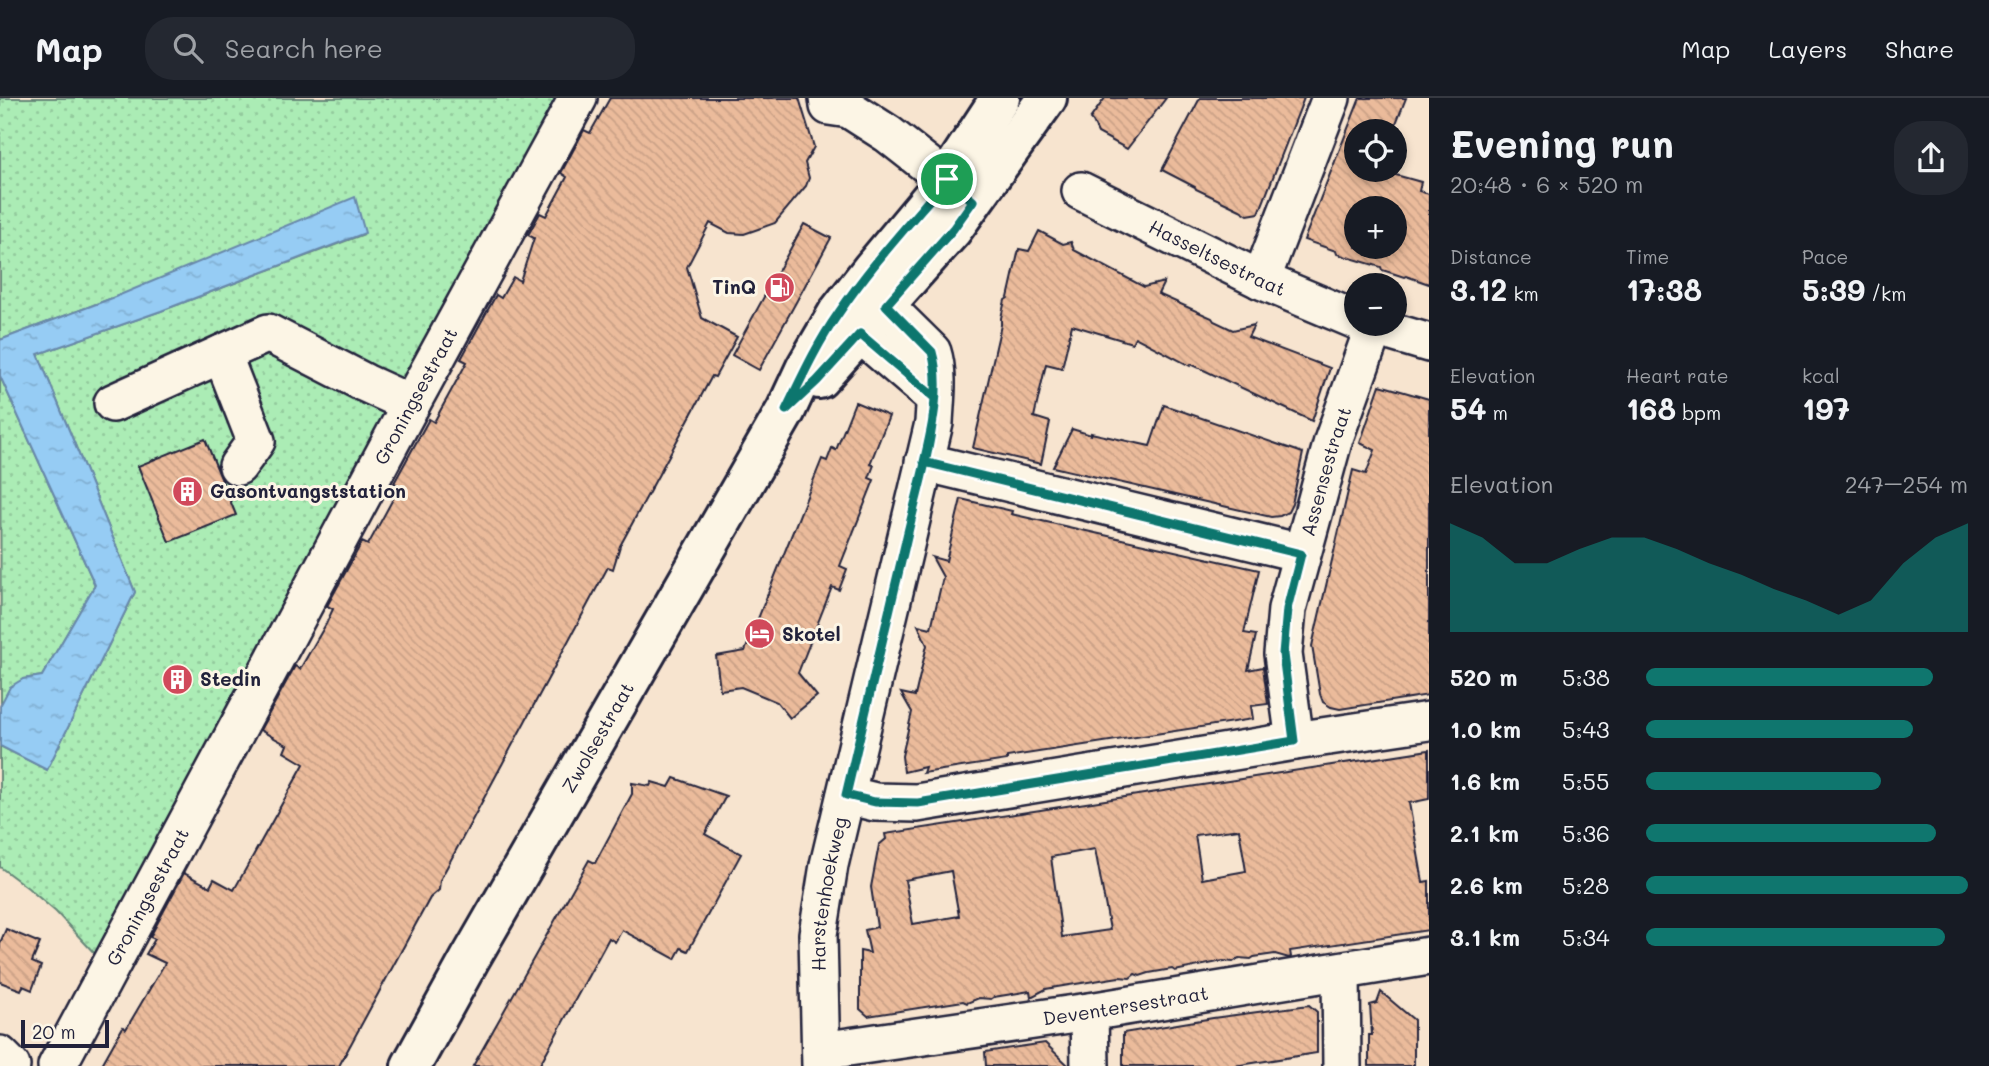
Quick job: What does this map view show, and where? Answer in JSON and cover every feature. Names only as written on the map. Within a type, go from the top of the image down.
[{"type":"main road","name":"Zwolsestraat","points":[[411,1066],[786,410],[817,381],[848,324],[874,294],[953,229],[960,190],[1000,98]]},
{"type":"main road","name":"Zwolsestraat","points":[[960,190],[1047,98]]},
{"type":"street","name":"Groningsestraat","points":[[57,1066],[578,98]]},
{"type":"street","points":[[828,98],[829,106],[849,109],[888,134],[960,190]]},
{"type":"street","points":[[1261,280],[1331,98]]},
{"type":"street","name":"Hasseltsestraat","points":[[1081,191],[1261,280],[1344,315]]},
{"type":"street","name":"Harstenhoekweg","points":[[821,1058],[818,934],[830,864],[934,423],[935,362],[932,352],[874,294]]},
{"type":"street","points":[[848,324],[935,398]]},
{"type":"street","points":[[113,403],[268,333],[411,404]]},
{"type":"street","name":"Assensestraat","points":[[1294,741],[1283,654],[1287,609],[1362,336]]},
{"type":"street","name":"Hasseltsestraat","points":[[1405,336],[1429,343]]},
{"type":"street","points":[[222,354],[256,441],[238,466]]},
{"type":"street","points":[[924,462],[1301,554]]},
{"type":"street","points":[[846,795],[875,802],[918,803],[1429,721]]},
{"type":"street","name":"Deventersestraat","points":[[821,1058],[1429,956]]},
{"type":"street","points":[[1341,971],[1342,1066]]},
{"type":"street","points":[[1089,1012],[1090,1066]]},
{"type":"street","points":[[0,1055],[11,1066]]},
{"type":"green space","points":[[0,98],[565,98],[403,390],[352,396],[390,415],[97,956],[56,912],[0,867],[0,746],[47,770],[135,592],[38,354],[161,311],[364,234],[115,297],[0,340]]},
{"type":"green space","points":[[0,376],[95,585],[42,676],[23,679],[1,707]]},
{"type":"water","points":[[355,197],[365,233],[161,311],[38,354],[135,592],[47,770],[0,746],[0,706],[10,687],[23,679],[42,676],[95,585],[0,376],[0,340],[115,297]]},
{"type":"building","points":[[610,98],[799,98],[814,147],[805,163],[809,178],[806,186],[775,223],[744,234],[729,233],[710,223],[687,267],[702,318],[737,337],[715,377],[712,376],[620,546],[613,569],[608,567],[440,880],[439,890],[430,898],[339,1066],[101,1066],[165,963],[146,954],[155,939],[150,937],[184,873],[210,887],[214,879],[234,890],[304,764],[284,752],[287,745],[260,730],[295,666],[300,669],[326,624],[333,609],[327,606],[362,542],[368,545],[400,486],[394,483],[429,419],[434,422],[467,362],[461,359],[496,295],[501,298],[513,277],[520,281],[534,238],[528,235],[540,213],[546,216],[567,177],[561,173],[584,130],[590,133]]},
{"type":"building","points":[[1105,98],[1166,98],[1127,149],[1098,133],[1090,119]]},
{"type":"building","points":[[1200,98],[1304,98],[1259,213],[1248,215],[1162,170]]},
{"type":"building","points":[[1360,98],[1406,98],[1398,119],[1352,119]]},
{"type":"building","points":[[1344,139],[1344,182],[1407,182],[1407,178],[1421,182],[1419,191],[1429,194],[1429,284],[1407,276],[1407,273],[1391,273],[1354,259],[1407,259],[1407,196],[1344,196],[1344,256],[1304,240]]},
{"type":"building","points":[[804,224],[831,238],[759,370],[732,355]]},
{"type":"building","points":[[1039,231],[1063,244],[1071,242],[1074,250],[1144,287],[1164,282],[1158,294],[1233,330],[1254,325],[1248,337],[1330,368],[1312,421],[1191,364],[1190,366],[1135,337],[1132,343],[1072,325],[1062,368],[1046,364],[1034,417],[1050,422],[1041,464],[973,448],[1005,300],[1008,298],[1019,249],[1029,251]]},
{"type":"building","points":[[1380,385],[1429,399],[1429,695],[1340,709],[1323,702],[1312,646],[1353,470],[1366,474],[1375,450],[1360,443]]},
{"type":"building","points":[[855,402],[889,416],[870,464],[874,465],[869,478],[874,480],[840,566],[847,569],[839,590],[832,587],[798,673],[817,696],[790,718],[777,702],[741,687],[720,690],[716,656],[745,651],[822,459],[827,461],[832,448],[836,450]]},
{"type":"building","points":[[1164,405],[1303,453],[1288,512],[1271,517],[1053,467],[1072,429],[1150,446]]},
{"type":"building","name":"Gasontvangststation","points":[[205,439],[236,515],[169,542],[138,466]]},
{"type":"building","points":[[961,499],[1012,511],[1011,514],[1259,570],[1244,633],[1256,635],[1248,670],[1263,667],[1268,704],[1251,706],[1253,719],[1007,757],[1007,760],[923,773],[925,767],[904,772],[902,756],[912,712],[901,693],[915,696],[927,645],[918,625],[931,628],[943,577],[932,557],[946,561]]},
{"type":"building","points":[[1429,750],[1429,799],[1409,803],[1423,882],[1429,881],[1429,930],[1290,951],[1289,958],[1275,954],[1251,959],[1239,958],[1233,962],[1223,961],[1175,971],[1172,969],[1140,976],[1135,974],[1130,978],[1119,977],[1046,989],[1031,997],[1030,991],[991,999],[979,998],[967,1003],[963,1001],[868,1016],[860,1009],[860,951],[870,953],[865,930],[877,927],[871,887],[879,845],[886,839],[885,834]],"holes":[[[1239,829],[1246,871],[1202,879],[1195,835]],[[1095,849],[1110,930],[1062,937],[1051,857]],[[951,871],[959,916],[913,924],[905,880]]]},
{"type":"building","points":[[674,778],[726,796],[705,834],[741,854],[688,951],[681,948],[675,959],[622,930],[615,942],[609,938],[539,1066],[473,1066],[589,860],[595,863],[632,794],[632,783],[650,786],[652,782],[669,787]]},
{"type":"building","points":[[6,929],[40,943],[32,962],[41,966],[32,990],[23,986],[21,990],[0,982],[0,943]]},
{"type":"building","points":[[1381,992],[1414,1020],[1414,1066],[1369,1066],[1369,1035],[1372,1035],[1370,1005],[1377,1003]]},
{"type":"building","points":[[1309,1005],[1317,1012],[1317,1053],[1234,1066],[1123,1066],[1123,1033]]},
{"type":"building","points":[[1045,1043],[1069,1066],[986,1066],[985,1052]]},
{"type":"place","name":"TinQ","points":[[779,287]]},
{"type":"place","name":"Gasontvangststation","points":[[187,491]]},
{"type":"place","name":"Skotel","points":[[759,634]]},
{"type":"place","name":"Stedin","points":[[177,679]]},
{"type":"route","points":[[947,179],[837,314],[806,367],[786,410],[860,334],[935,398],[934,423],[924,462],[846,795],[875,802],[918,803],[1294,741],[1283,654],[1287,609],[1301,554],[924,462],[934,423],[935,398],[935,362],[932,352],[886,305],[953,229],[973,201],[947,179]]}]
